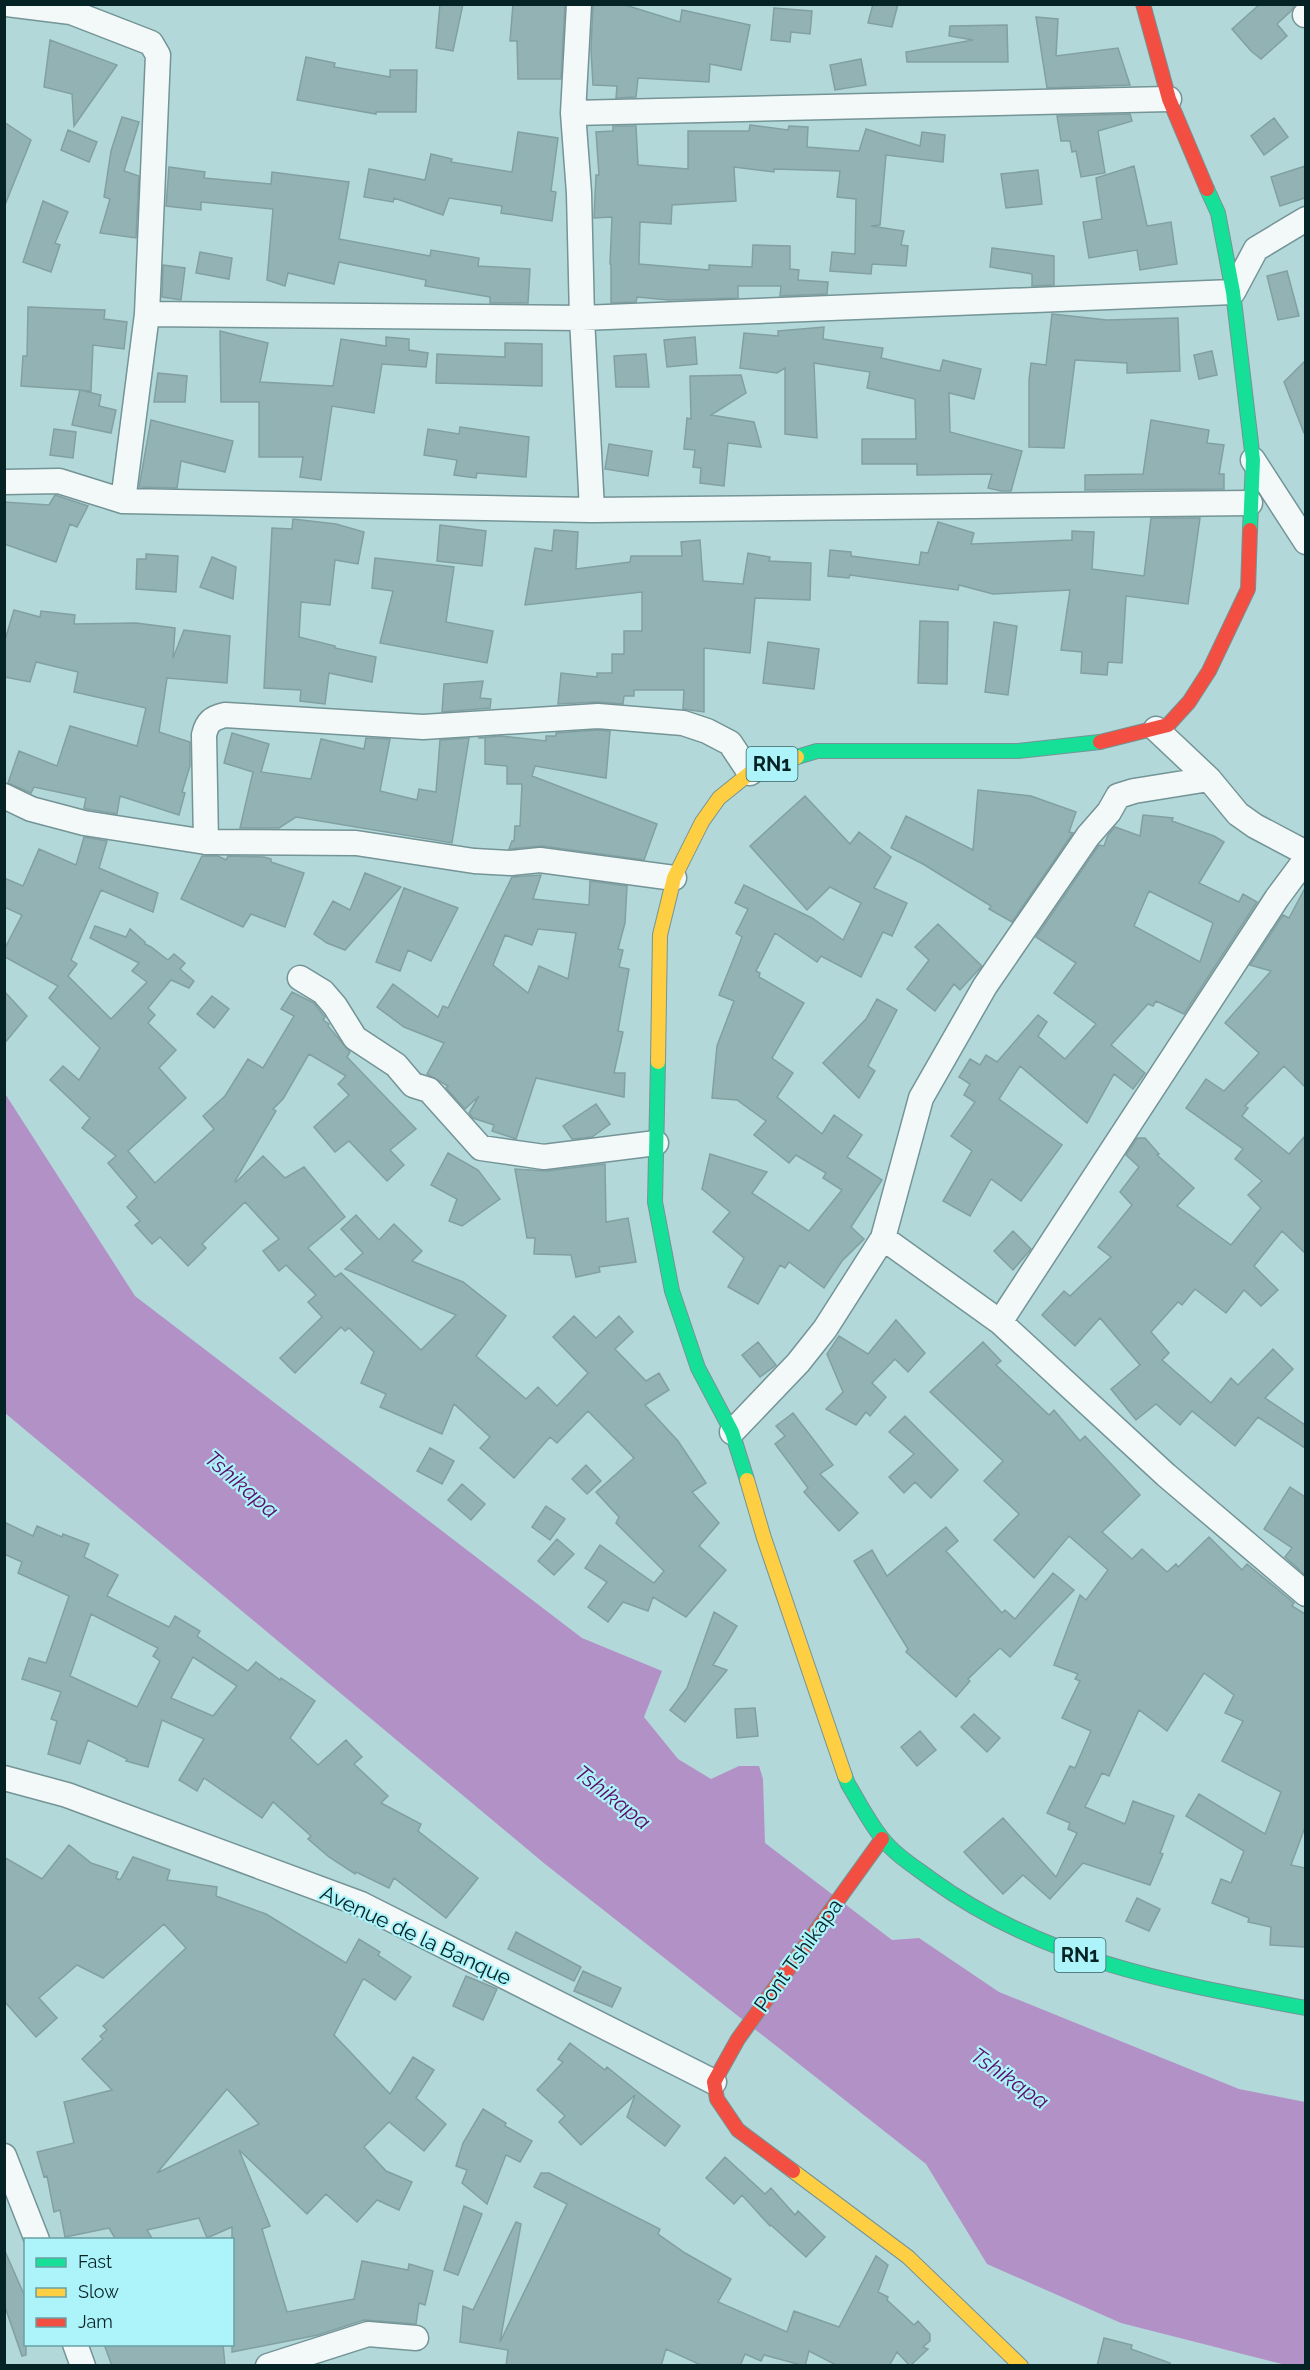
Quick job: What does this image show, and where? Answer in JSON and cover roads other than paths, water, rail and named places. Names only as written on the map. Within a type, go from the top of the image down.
[{"type":"main road","name":"RN1","points":[[1143,4],[1169,99],[1218,213],[1233,292],[1253,460],[1248,589],[1209,671],[1182,710],[1168,725],[1097,743],[1018,751],[816,751],[774,763],[750,773],[719,798],[702,822],[674,878],[660,935],[655,1202],[672,1291],[698,1368],[732,1432],[764,1538],[848,1784],[882,1839],[916,1868],[964,1903],[1025,1935],[1105,1964],[1187,1986],[1305,2008]]},
{"type":"main road","name":"Pont Tshikapa","points":[[714,2082],[738,2039],[882,1839]]},
{"type":"main road","points":[[714,2082],[717,2099],[738,2130],[908,2257],[1021,2366]]},
{"type":"street","points":[[7,4],[71,12],[151,43],[158,55],[147,314],[123,501]]},
{"type":"street","points":[[579,4],[573,113],[579,193],[582,318],[592,510]]},
{"type":"street","points":[[573,113],[1169,99]]},
{"type":"street","points":[[147,314],[582,318],[1233,292],[1256,249],[1305,219]]},
{"type":"street","points":[[1253,460],[1305,542]]},
{"type":"street","points":[[4,482],[59,481],[123,501],[592,510],[1250,503]]},
{"type":"street","points":[[206,842],[204,735],[207,724],[214,717],[225,715],[423,727],[598,716],[683,723],[707,731],[730,743],[750,773]]},
{"type":"street","points":[[1156,729],[1209,779],[1238,814],[1255,826],[1305,853]]},
{"type":"street","points":[[732,1432],[798,1363],[825,1329],[883,1238],[921,1098],[985,986],[1088,836],[1109,812],[1118,796],[1134,791],[1209,779]]},
{"type":"street","points":[[4,796],[31,810],[84,823],[206,842],[356,843],[474,861],[511,863],[540,860],[674,878]]},
{"type":"street","points":[[1000,1322],[1277,898],[1305,859]]},
{"type":"street","points":[[300,978],[323,992],[335,1006],[355,1038],[396,1065],[413,1085],[429,1090],[481,1148],[544,1157],[656,1143]]},
{"type":"street","points":[[883,1238],[1000,1322],[1166,1475],[1305,1594]]},
{"type":"street","name":"Avenue de la Banque","points":[[4,1778],[68,1795],[361,1904],[714,2082]]},
{"type":"street","points":[[4,2156],[36,2238]]},
{"type":"street","points":[[268,2366],[368,2334],[416,2338]]},
{"type":"street","points":[[76,2346],[83,2366]]},
{"type":"water","name":"Tshikapa","points":[[4,1092],[135,1296],[582,1638],[662,1671],[644,1717],[678,1759],[711,1779],[739,1766],[759,1766],[763,1779],[765,1843],[892,1940],[919,1938],[999,1992],[1239,2089],[1305,2102],[1305,2365],[1286,2365],[1121,2323],[987,2264],[926,2164],[545,1864],[5,1413]]}]
